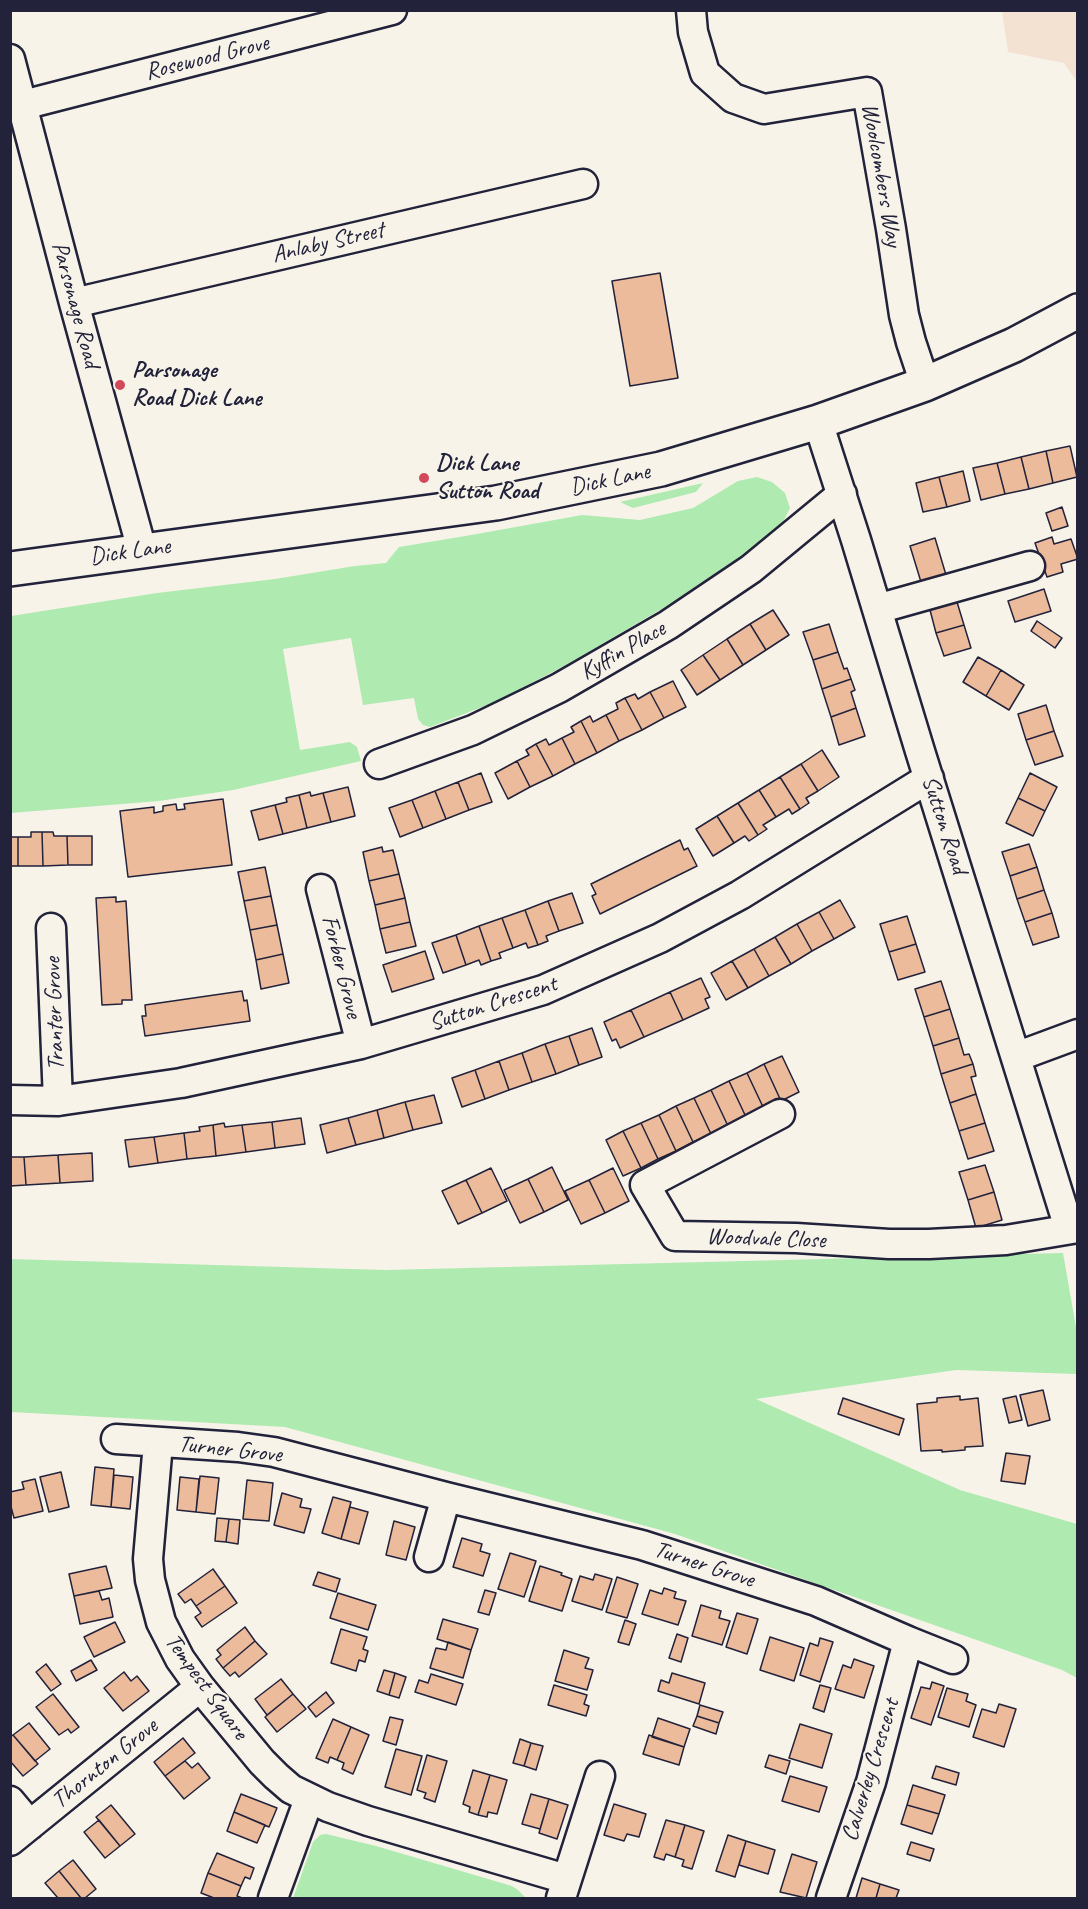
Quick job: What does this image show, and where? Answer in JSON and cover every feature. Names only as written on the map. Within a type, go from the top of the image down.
[{"type":"street","name":"Rosewood Grove","points":[[23,105],[392,10]]},
{"type":"street","name":"Woolcombers Way","points":[[691,10],[693,32],[705,74],[733,98],[764,109],[867,92],[904,315],[925,384]]},
{"type":"street","name":"Parsonage Road","points":[[10,59],[142,550]]},
{"type":"street","name":"Anlaby Street","points":[[74,303],[583,184]]},
{"type":"street","name":"Dick Lane","points":[[10,569],[496,503],[661,469],[818,422],[925,384],[1014,345],[1077,311]]},
{"type":"street","name":"Sutton Road","points":[[818,422],[1038,1133],[1073,1228]]},
{"type":"street","name":"Kyffin Place","points":[[379,764],[473,730],[559,688],[668,625],[751,569],[842,494]]},
{"type":"street","points":[[877,609],[1030,566]]},
{"type":"street","name":"Sutton Crescent","points":[[10,1100],[58,1101],[181,1083],[361,1044],[543,990],[660,938],[740,895],[929,778]]},
{"type":"street","name":"Forber Grove","points":[[321,889],[361,1044]]},
{"type":"street","name":"Tranter Grove","points":[[51,928],[58,1101]]},
{"type":"street","points":[[1016,1058],[1077,1034]]},
{"type":"street","name":"Woodvale Close","points":[[780,1114],[645,1185],[675,1236],[796,1238],[889,1244],[929,1244],[1006,1240],[1073,1228]]},
{"type":"street","name":"Turner Grove","points":[[116,1439],[238,1447],[274,1452],[642,1545],[816,1601],[953,1659]]},
{"type":"street","name":"Tempest Square","points":[[158,1443],[149,1538],[150,1580],[154,1601],[165,1631],[180,1659],[200,1688],[276,1776],[309,1799],[564,1889],[600,1776]]},
{"type":"street","points":[[429,1557],[446,1497]]},
{"type":"street","name":"Calverley Crescent","points":[[831,1899],[871,1782],[908,1641]]},
{"type":"street","name":"Thornton Grove","points":[[20,1833],[200,1688]]},
{"type":"street","points":[[273,1899],[309,1799]]},
{"type":"street","points":[[10,1801],[20,1833]]},
{"type":"shaded area","points":[[1002,11],[1077,11],[1077,82],[1064,63],[1008,52]]},
{"type":"green space","points":[[757,477],[772,482],[785,493],[790,508],[783,522],[743,555],[665,607],[566,665],[495,702],[430,727],[423,725],[418,719],[414,698],[363,705],[351,638],[283,649],[300,750],[350,742],[357,747],[361,761],[233,790],[159,801],[11,813],[11,616],[157,593],[386,563],[399,547],[582,515],[640,520],[693,508],[738,481]]},
{"type":"green space","points":[[703,483],[696,492],[633,508],[620,502]]},
{"type":"green space","points":[[1063,1253],[1077,1333],[1077,1374],[956,1370],[756,1399],[960,1490],[1077,1524],[1077,1678],[1062,1670],[675,1534],[285,1427],[11,1412],[10,1259],[386,1270]]},
{"type":"green space","points":[[326,1834],[376,1846],[512,1886],[526,1898],[293,1898],[313,1842],[320,1835]]},
{"type":"building","points":[[660,273],[678,378],[630,386],[612,281]]},
{"type":"building","points":[[1070,446],[1077,477],[1053,483],[1046,451]]},
{"type":"building","points":[[1046,451],[1053,483],[1029,489],[1021,457]]},
{"type":"building","points":[[1021,457],[1029,489],[1005,494],[997,463]]},
{"type":"building","points":[[997,463],[1005,494],[981,500],[973,468]]},
{"type":"building","points":[[963,471],[970,501],[947,507],[939,477]]},
{"type":"building","points":[[939,477],[947,507],[923,512],[916,483]]},
{"type":"building","points":[[1062,507],[1068,526],[1052,531],[1046,513]]},
{"type":"building","points":[[1052,537],[1054,544],[1071,539],[1078,559],[1061,564],[1063,572],[1047,577],[1035,543]]},
{"type":"building","points":[[935,538],[946,575],[921,582],[910,546]]},
{"type":"building","points":[[1044,589],[1051,611],[1015,622],[1008,601]]},
{"type":"building","points":[[957,602],[964,625],[936,633],[930,610]]},
{"type":"building","points":[[773,610],[789,635],[766,650],[750,624]]},
{"type":"building","points":[[1037,621],[1062,638],[1055,648],[1031,631]]},
{"type":"building","points":[[750,624],[766,650],[743,665],[727,639]]},
{"type":"building","points":[[829,624],[838,652],[813,660],[803,632]]},
{"type":"building","points":[[964,625],[971,648],[944,656],[936,633]]},
{"type":"building","points":[[727,639],[743,665],[720,680],[703,655]]},
{"type":"building","points":[[838,652],[844,669],[847,668],[851,679],[822,689],[813,660]]},
{"type":"building","points":[[703,655],[720,680],[697,695],[681,670]]},
{"type":"building","points":[[978,657],[1001,670],[986,696],[963,682]]},
{"type":"building","points":[[1001,670],[1024,685],[1009,710],[986,696]]},
{"type":"building","points":[[851,679],[855,690],[851,692],[856,708],[831,717],[822,689]]},
{"type":"building","points":[[673,681],[686,707],[664,718],[650,692]]},
{"type":"building","points":[[650,692],[664,718],[642,730],[625,698],[635,694],[638,699]]},
{"type":"building","points":[[625,698],[642,730],[619,741],[606,715],[618,709],[616,703]]},
{"type":"building","points":[[1046,705],[1054,731],[1026,740],[1018,714]]},
{"type":"building","points":[[856,708],[865,736],[839,745],[831,717]]},
{"type":"building","points":[[606,715],[619,741],[597,753],[581,721],[590,716],[593,722]]},
{"type":"building","points":[[581,721],[597,753],[575,764],[562,738],[574,732],[571,727]]},
{"type":"building","points":[[1054,731],[1063,756],[1035,765],[1026,740]]},
{"type":"building","points":[[562,738],[575,764],[553,776],[536,744],[546,739],[549,745]]},
{"type":"building","points":[[536,744],[553,776],[530,787],[517,761],[529,755],[526,750]]},
{"type":"building","points":[[822,750],[839,777],[818,791],[801,764]]},
{"type":"building","points":[[517,761],[530,787],[508,799],[495,773]]},
{"type":"building","points":[[801,764],[818,791],[806,798],[809,803],[800,809],[780,777]]},
{"type":"building","points":[[481,773],[492,802],[469,810],[458,782]]},
{"type":"building","points":[[1030,773],[1057,787],[1045,811],[1018,798]]},
{"type":"building","points":[[780,777],[800,809],[792,814],[789,809],[776,817],[759,790]]},
{"type":"building","points":[[458,782],[469,810],[446,819],[435,791]]},
{"type":"building","points":[[348,787],[355,816],[331,822],[323,793]]},
{"type":"building","points":[[759,790],[776,817],[763,825],[767,829],[758,835],[738,803]]},
{"type":"building","points":[[435,791],[446,819],[423,828],[412,800]]},
{"type":"building","points":[[310,792],[311,796],[323,793],[331,822],[307,828],[299,795]]},
{"type":"building","points":[[299,795],[307,828],[283,834],[275,805],[287,802],[286,798]]},
{"type":"building","points":[[1018,798],[1045,811],[1033,836],[1006,823]]},
{"type":"building","points":[[223,799],[232,865],[128,877],[120,811],[154,807],[154,813],[163,811],[163,806],[176,804],[177,810],[185,809],[184,804]]},
{"type":"building","points":[[412,800],[423,828],[400,837],[389,808]]},
{"type":"building","points":[[738,803],[758,835],[749,841],[745,836],[734,843],[717,816]]},
{"type":"building","points":[[275,805],[283,834],[259,840],[251,811]]},
{"type":"building","points":[[717,816],[734,843],[713,856],[696,829]]},
{"type":"building","points":[[31,832],[42,832],[43,866],[18,866],[18,837],[31,837]]},
{"type":"building","points":[[42,832],[53,832],[54,836],[67,836],[68,865],[43,866]]},
{"type":"building","points":[[67,836],[92,836],[92,865],[68,865]]},
{"type":"building","points":[[10,837],[18,837],[18,866],[10,866]]},
{"type":"building","points":[[680,840],[684,850],[688,848],[697,866],[600,914],[592,896],[596,894],[591,884]]},
{"type":"building","points":[[1029,844],[1037,867],[1010,876],[1002,852]]},
{"type":"building","points":[[382,847],[383,852],[393,850],[399,874],[369,881],[363,852]]},
{"type":"building","points":[[265,867],[271,896],[244,901],[238,872]]},
{"type":"building","points":[[1037,867],[1044,890],[1017,899],[1010,876]]},
{"type":"building","points":[[399,874],[405,898],[375,905],[369,881]]},
{"type":"building","points":[[1044,890],[1052,913],[1025,922],[1017,899]]},
{"type":"building","points":[[572,893],[583,923],[559,931],[548,901]]},
{"type":"building","points":[[271,896],[277,925],[250,930],[244,901]]},
{"type":"building","points":[[116,897],[116,902],[126,901],[132,1000],[122,1000],[122,1004],[102,1005],[96,898]]},
{"type":"building","points":[[405,898],[410,922],[380,929],[375,905]]},
{"type":"building","points":[[840,900],[855,927],[834,939],[819,912]]},
{"type":"building","points":[[548,901],[559,931],[546,936],[548,941],[538,945],[525,910]]},
{"type":"building","points":[[525,910],[538,945],[528,948],[526,943],[513,948],[502,918]]},
{"type":"building","points":[[819,912],[834,939],[812,951],[797,924]]},
{"type":"building","points":[[1052,913],[1059,937],[1033,945],[1025,922]]},
{"type":"building","points":[[907,916],[916,944],[889,952],[880,924]]},
{"type":"building","points":[[502,918],[513,948],[499,953],[501,958],[491,961],[479,926]]},
{"type":"building","points":[[410,922],[416,946],[386,953],[380,929]]},
{"type":"building","points":[[797,924],[812,951],[791,964],[775,937]]},
{"type":"building","points":[[277,925],[283,954],[256,960],[250,930]]},
{"type":"building","points":[[479,926],[491,961],[481,965],[479,960],[466,965],[456,935]]},
{"type":"building","points":[[456,935],[466,965],[443,973],[432,943]]},
{"type":"building","points":[[775,937],[791,964],[769,976],[754,949]]},
{"type":"building","points":[[916,944],[925,972],[898,980],[889,952]]},
{"type":"building","points":[[754,949],[769,976],[748,988],[732,961]]},
{"type":"building","points":[[425,951],[434,979],[392,992],[383,965]]},
{"type":"building","points":[[283,954],[289,983],[261,989],[256,960]]},
{"type":"building","points":[[732,961],[748,988],[726,1000],[711,973]]},
{"type":"building","points":[[701,978],[710,997],[705,999],[709,1008],[683,1020],[670,992]]},
{"type":"building","points":[[941,981],[950,1009],[924,1017],[915,989]]},
{"type":"building","points":[[242,991],[244,1001],[247,1000],[250,1021],[145,1036],[142,1016],[146,1016],[145,1005]]},
{"type":"building","points":[[670,992],[683,1020],[644,1037],[631,1010]]},
{"type":"building","points":[[950,1009],[959,1038],[933,1046],[924,1017]]},
{"type":"building","points":[[631,1010],[644,1037],[620,1048],[616,1039],[612,1041],[604,1022]]},
{"type":"building","points":[[592,1028],[602,1057],[579,1065],[569,1036]]},
{"type":"building","points":[[569,1036],[579,1065],[556,1074],[545,1044]]},
{"type":"building","points":[[959,1038],[964,1055],[969,1054],[973,1064],[941,1074],[933,1046]]},
{"type":"building","points":[[545,1044],[556,1074],[532,1082],[522,1053]]},
{"type":"building","points":[[522,1053],[532,1082],[509,1090],[499,1061]]},
{"type":"building","points":[[782,1056],[799,1092],[781,1101],[764,1064]]},
{"type":"building","points":[[499,1061],[509,1090],[485,1099],[475,1070]]},
{"type":"building","points":[[764,1064],[781,1101],[764,1109],[747,1073]]},
{"type":"building","points":[[973,1064],[976,1076],[971,1077],[976,1094],[950,1103],[941,1074]]},
{"type":"building","points":[[475,1070],[485,1099],[462,1107],[452,1078]]},
{"type":"building","points":[[747,1073],[764,1109],[746,1117],[729,1081]]},
{"type":"building","points":[[729,1081],[746,1117],[728,1126],[711,1090]]},
{"type":"building","points":[[711,1090],[728,1126],[711,1134],[694,1098]]},
{"type":"building","points":[[976,1094],[985,1123],[959,1131],[950,1103]]},
{"type":"building","points":[[434,1095],[442,1123],[413,1130],[405,1102]]},
{"type":"building","points":[[694,1098],[711,1134],[693,1142],[676,1106]]},
{"type":"building","points":[[405,1102],[413,1130],[384,1138],[377,1110]]},
{"type":"building","points":[[676,1106],[693,1142],[676,1151],[659,1115]]},
{"type":"building","points":[[377,1110],[384,1138],[356,1145],[348,1118]]},
{"type":"building","points":[[659,1115],[676,1151],[658,1159],[641,1123]]},
{"type":"building","points":[[301,1118],[305,1144],[275,1148],[272,1122]]},
{"type":"building","points":[[348,1118],[356,1145],[327,1153],[320,1125]]},
{"type":"building","points":[[272,1122],[275,1148],[246,1152],[242,1125]]},
{"type":"building","points":[[224,1123],[225,1127],[242,1125],[246,1152],[216,1156],[213,1125]]},
{"type":"building","points":[[641,1123],[658,1159],[641,1168],[623,1131]]},
{"type":"building","points":[[985,1123],[994,1151],[968,1159],[959,1131]]},
{"type":"building","points":[[213,1125],[216,1156],[187,1159],[184,1133],[200,1131],[199,1127]]},
{"type":"building","points":[[623,1131],[641,1168],[623,1176],[606,1140]]},
{"type":"building","points":[[184,1133],[187,1159],[158,1163],[154,1137]]},
{"type":"building","points":[[154,1137],[158,1163],[129,1167],[125,1140]]},
{"type":"building","points":[[92,1153],[93,1181],[60,1183],[58,1155]]},
{"type":"building","points":[[58,1155],[60,1183],[26,1185],[24,1157]]},
{"type":"building","points":[[10,1157],[24,1157],[26,1185],[10,1186]]},
{"type":"building","points":[[985,1165],[994,1192],[968,1200],[959,1172]]},
{"type":"building","points":[[552,1167],[568,1200],[544,1212],[528,1179]]},
{"type":"building","points":[[491,1168],[507,1201],[482,1213],[466,1180]]},
{"type":"building","points":[[613,1168],[629,1201],[605,1213],[589,1180]]},
{"type":"building","points":[[528,1179],[544,1212],[520,1223],[504,1190]]},
{"type":"building","points":[[466,1180],[482,1213],[458,1224],[442,1191]]},
{"type":"building","points":[[589,1180],[605,1213],[581,1224],[565,1191]]},
{"type":"building","points":[[994,1192],[1002,1220],[976,1228],[968,1200]]},
{"type":"building","points":[[1043,1390],[1050,1420],[1028,1426],[1020,1395]]},
{"type":"building","points":[[960,1396],[960,1400],[978,1398],[983,1446],[942,1452],[942,1450],[921,1451],[917,1404],[937,1402],[937,1398]]},
{"type":"building","points":[[1016,1396],[1022,1420],[1009,1423],[1003,1399]]},
{"type":"building","points":[[843,1398],[904,1419],[899,1435],[838,1414]]},
{"type":"building","points":[[1006,1453],[1030,1456],[1025,1484],[1001,1481]]},
{"type":"building","points":[[95,1467],[114,1469],[111,1507],[91,1505]]},
{"type":"building","points":[[61,1472],[69,1507],[49,1512],[40,1477]]},
{"type":"building","points":[[114,1475],[133,1477],[130,1509],[111,1507]]},
{"type":"building","points":[[200,1476],[219,1478],[215,1514],[196,1512]]},
{"type":"building","points":[[180,1477],[199,1479],[196,1512],[177,1510]]},
{"type":"building","points":[[35,1479],[43,1511],[14,1518],[10,1492],[24,1489],[22,1482]]},
{"type":"building","points":[[247,1480],[273,1483],[269,1521],[243,1519]]},
{"type":"building","points":[[282,1493],[302,1499],[300,1507],[311,1509],[304,1533],[274,1525]]},
{"type":"building","points":[[333,1497],[351,1502],[341,1539],[322,1533]]},
{"type":"building","points":[[350,1507],[368,1512],[359,1544],[341,1539]]},
{"type":"building","points":[[217,1518],[229,1519],[226,1542],[215,1541]]},
{"type":"building","points":[[229,1519],[240,1520],[238,1544],[226,1542]]},
{"type":"building","points":[[394,1521],[415,1527],[406,1560],[386,1555]]},
{"type":"building","points":[[462,1538],[482,1544],[480,1551],[490,1554],[483,1576],[453,1567]]},
{"type":"building","points":[[510,1553],[536,1561],[524,1597],[498,1589]]},
{"type":"building","points":[[106,1566],[112,1588],[74,1596],[69,1574]]},
{"type":"building","points":[[540,1566],[572,1579],[562,1611],[529,1601]]},
{"type":"building","points":[[213,1569],[225,1586],[196,1606],[191,1599],[185,1603],[178,1594]]},
{"type":"building","points":[[318,1572],[340,1579],[336,1592],[313,1585]]},
{"type":"building","points":[[595,1574],[612,1579],[602,1610],[572,1601],[580,1576],[593,1580]]},
{"type":"building","points":[[617,1577],[638,1584],[627,1618],[606,1612]]},
{"type":"building","points":[[225,1586],[237,1603],[202,1627],[195,1617],[201,1613],[196,1606]]},
{"type":"building","points":[[664,1588],[676,1592],[674,1598],[686,1601],[678,1625],[642,1614],[650,1590],[662,1594]]},
{"type":"building","points":[[485,1590],[496,1593],[489,1615],[478,1612]]},
{"type":"building","points":[[99,1591],[102,1600],[109,1598],[113,1617],[80,1624],[74,1596]]},
{"type":"building","points":[[338,1593],[376,1605],[368,1630],[330,1618]]},
{"type":"building","points":[[701,1605],[721,1611],[719,1618],[730,1621],[722,1645],[692,1636]]},
{"type":"building","points":[[737,1613],[758,1619],[747,1654],[726,1647]]},
{"type":"building","points":[[443,1619],[478,1629],[471,1650],[437,1639]]},
{"type":"building","points":[[625,1620],[636,1624],[629,1645],[618,1642]]},
{"type":"building","points":[[115,1622],[125,1642],[94,1657],[84,1637]]},
{"type":"building","points":[[245,1627],[255,1641],[223,1668],[216,1659],[221,1655],[217,1650]]},
{"type":"building","points":[[341,1629],[367,1637],[363,1649],[368,1651],[365,1662],[359,1660],[356,1671],[331,1663]]},
{"type":"building","points":[[677,1634],[688,1638],[681,1662],[669,1658]]},
{"type":"building","points":[[770,1637],[804,1648],[794,1681],[760,1670]]},
{"type":"building","points":[[820,1638],[833,1642],[820,1682],[800,1675],[810,1643],[818,1646]]},
{"type":"building","points":[[255,1641],[267,1654],[239,1677],[235,1672],[230,1676],[223,1668]]},
{"type":"building","points":[[448,1642],[471,1650],[463,1678],[430,1668],[436,1648],[446,1650]]},
{"type":"building","points":[[564,1650],[589,1658],[585,1668],[593,1670],[587,1690],[555,1681]]},
{"type":"building","points":[[854,1659],[874,1666],[864,1698],[835,1689],[843,1665],[851,1668]]},
{"type":"building","points":[[91,1660],[97,1670],[76,1681],[71,1671]]},
{"type":"building","points":[[46,1664],[61,1684],[51,1691],[36,1672]]},
{"type":"building","points":[[384,1670],[395,1673],[389,1695],[377,1691]]},
{"type":"building","points":[[124,1672],[131,1681],[137,1676],[149,1691],[123,1711],[104,1688]]},
{"type":"building","points":[[395,1673],[406,1677],[399,1698],[389,1695]]},
{"type":"building","points":[[672,1673],[705,1683],[699,1704],[658,1691],[661,1680],[669,1683]]},
{"type":"building","points":[[431,1674],[463,1684],[456,1705],[415,1692],[419,1680],[428,1683]]},
{"type":"building","points":[[281,1679],[293,1694],[267,1715],[255,1699]]},
{"type":"building","points":[[932,1682],[944,1686],[931,1725],[911,1718],[921,1687],[930,1689]]},
{"type":"building","points":[[554,1685],[587,1695],[584,1704],[589,1706],[586,1716],[548,1705]]},
{"type":"building","points":[[820,1685],[831,1688],[824,1712],[813,1708]]},
{"type":"building","points":[[947,1688],[968,1694],[966,1701],[976,1705],[969,1727],[938,1717]]},
{"type":"building","points":[[326,1692],[334,1703],[316,1717],[308,1707]]},
{"type":"building","points":[[53,1694],[79,1727],[71,1733],[68,1729],[59,1735],[36,1707]]},
{"type":"building","points":[[293,1694],[306,1709],[277,1732],[265,1717]]},
{"type":"building","points":[[999,1704],[1016,1709],[1004,1747],[973,1737],[982,1709],[996,1713]]},
{"type":"building","points":[[700,1705],[723,1712],[719,1723],[697,1716]]},
{"type":"building","points":[[697,1716],[719,1723],[716,1734],[693,1726]]},
{"type":"building","points":[[390,1717],[403,1720],[396,1745],[383,1741]]},
{"type":"building","points":[[658,1718],[690,1729],[684,1747],[652,1737]]},
{"type":"building","points":[[333,1719],[351,1727],[337,1760],[330,1757],[328,1763],[316,1758]]},
{"type":"building","points":[[29,1723],[50,1749],[35,1761],[13,1735]]},
{"type":"building","points":[[800,1724],[832,1734],[822,1768],[789,1758]]},
{"type":"building","points":[[351,1727],[369,1735],[353,1774],[342,1769],[344,1763],[337,1760]]},
{"type":"building","points":[[13,1735],[38,1764],[23,1776],[10,1761],[10,1737]]},
{"type":"building","points":[[649,1735],[684,1747],[679,1765],[643,1754]]},
{"type":"building","points":[[183,1738],[195,1753],[165,1776],[154,1762]]},
{"type":"building","points":[[520,1739],[531,1743],[524,1766],[513,1763]]},
{"type":"building","points":[[531,1743],[543,1746],[536,1770],[524,1766]]},
{"type":"building","points":[[396,1749],[422,1756],[411,1795],[385,1787]]},
{"type":"building","points":[[427,1755],[447,1761],[435,1802],[424,1798],[426,1793],[417,1790]]},
{"type":"building","points":[[769,1755],[790,1761],[786,1774],[765,1767]]},
{"type":"building","points":[[185,1761],[192,1768],[198,1763],[210,1778],[184,1799],[165,1776]]},
{"type":"building","points":[[936,1766],[959,1773],[956,1785],[932,1778]]},
{"type":"building","points":[[473,1770],[490,1775],[478,1815],[469,1812],[470,1807],[463,1804]]},
{"type":"building","points":[[490,1775],[507,1780],[497,1814],[488,1812],[487,1817],[478,1815]]},
{"type":"building","points":[[790,1776],[827,1787],[819,1812],[782,1801]]},
{"type":"building","points":[[913,1785],[945,1795],[939,1814],[907,1805]]},
{"type":"building","points":[[241,1794],[277,1808],[269,1827],[234,1812]]},
{"type":"building","points":[[531,1794],[549,1799],[540,1829],[522,1824]]},
{"type":"building","points":[[549,1799],[568,1805],[557,1839],[539,1833]]},
{"type":"building","points":[[614,1804],[646,1814],[639,1837],[627,1834],[624,1841],[604,1835]]},
{"type":"building","points":[[111,1805],[135,1834],[120,1846],[96,1817]]},
{"type":"building","points":[[907,1805],[939,1814],[932,1834],[901,1824]]},
{"type":"building","points":[[234,1812],[265,1825],[257,1843],[227,1831]]},
{"type":"building","points":[[99,1820],[120,1846],[105,1858],[84,1832]]},
{"type":"building","points":[[666,1820],[685,1825],[675,1857],[666,1854],[664,1860],[654,1857]]},
{"type":"building","points":[[685,1825],[704,1831],[692,1869],[682,1866],[684,1860],[675,1857]]},
{"type":"building","points":[[728,1835],[746,1841],[735,1877],[716,1871]]},
{"type":"building","points":[[746,1841],[775,1850],[768,1874],[739,1865]]},
{"type":"building","points":[[911,1842],[934,1849],[930,1861],[907,1854]]},
{"type":"building","points":[[217,1853],[254,1868],[250,1879],[245,1877],[241,1886],[208,1873]]},
{"type":"building","points":[[792,1854],[817,1862],[806,1898],[780,1892]]},
{"type":"building","points":[[73,1860],[96,1889],[85,1898],[81,1898],[59,1871]]},
{"type":"building","points":[[59,1871],[81,1898],[58,1898],[45,1883]]},
{"type":"building","points":[[208,1873],[241,1886],[237,1896],[242,1898],[214,1898],[201,1893]]},
{"type":"building","points":[[862,1878],[880,1884],[876,1898],[856,1898]]},
{"type":"building","points":[[880,1884],[899,1890],[896,1898],[876,1898]]},
{"type":"place","name":"Parsonage Road Dick Lane","points":[[120,385]]},
{"type":"place","name":"Dick Lane Sutton Road","points":[[424,478]]}]
